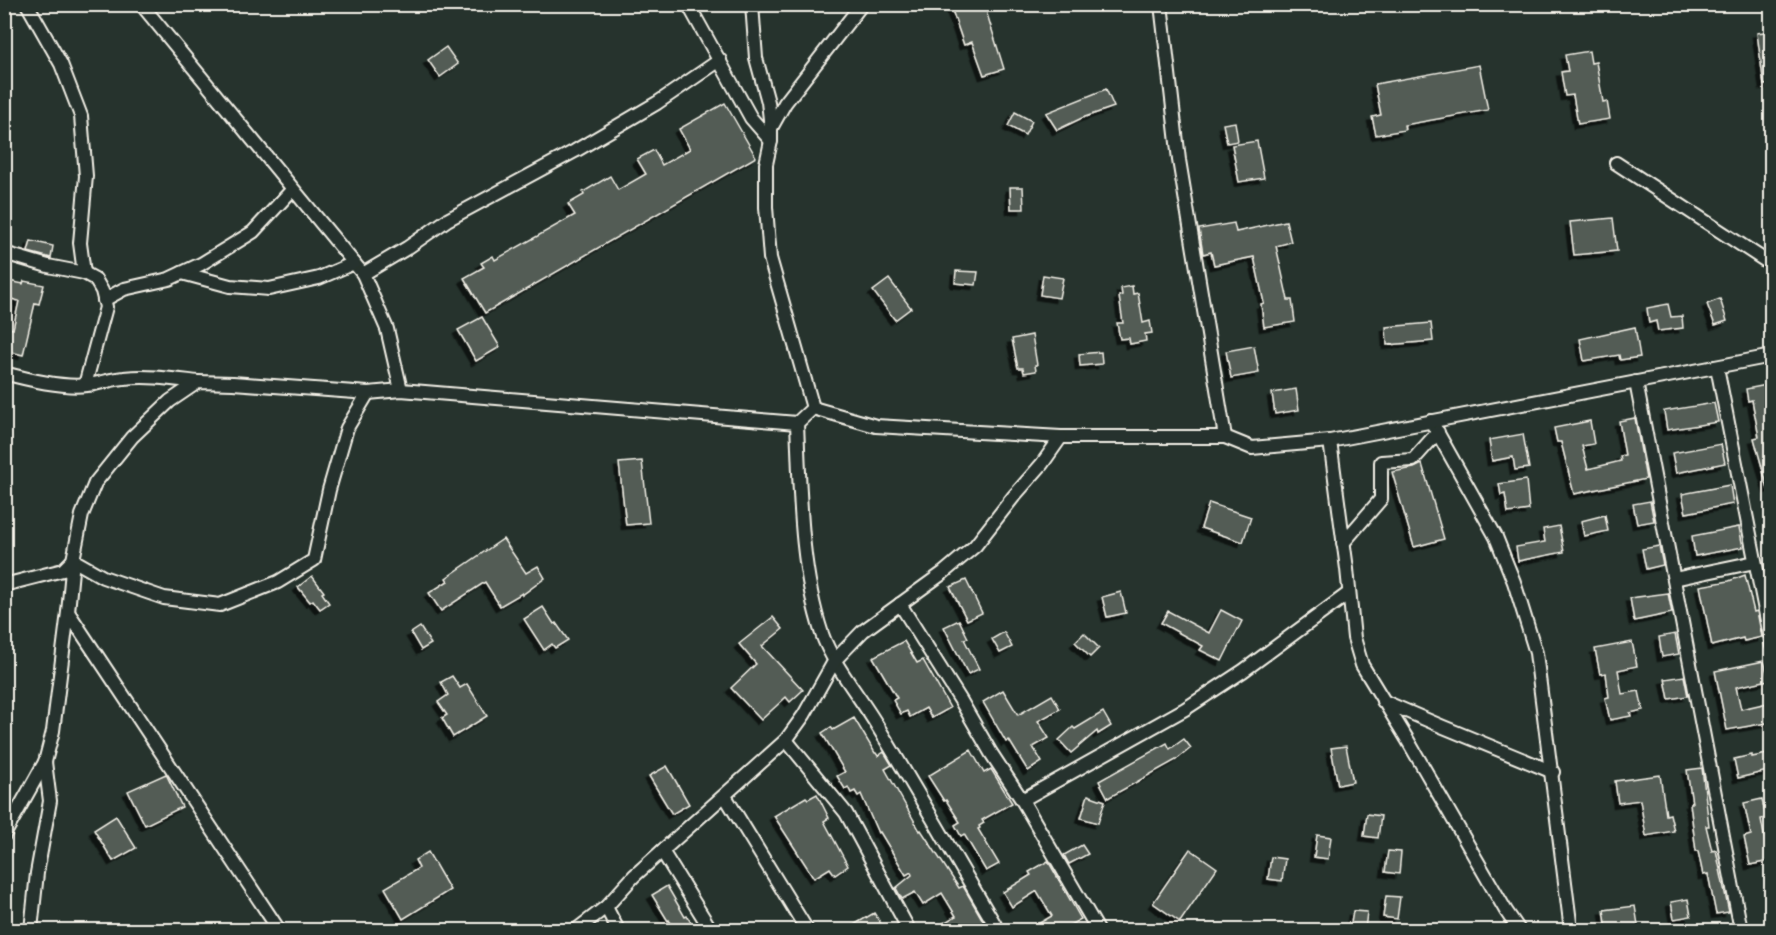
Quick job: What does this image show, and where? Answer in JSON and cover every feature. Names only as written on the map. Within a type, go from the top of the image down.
[{"type":"street","points":[[27,4],[61,64],[81,116],[86,176],[80,243],[84,273]]},
{"type":"street","points":[[141,4],[363,274],[387,329],[400,390]]},
{"type":"street","points":[[688,4],[751,118],[771,141]]},
{"type":"street","points":[[771,128],[785,103],[862,4]]},
{"type":"street","points":[[1161,4],[1179,160],[1225,437]]},
{"type":"street","points":[[754,7],[756,58],[768,102],[771,128],[766,164],[771,258],[813,408]]},
{"type":"street","points":[[363,274],[407,248],[447,220],[657,103],[720,60]]},
{"type":"street","points":[[1616,163],[1772,265]]},
{"type":"street","points":[[104,300],[124,289],[169,279],[201,264],[252,232],[292,190]]},
{"type":"street","points":[[4,253],[48,266],[84,273],[95,279],[102,291],[106,307],[85,386]]},
{"type":"street","points":[[182,273],[230,286],[269,289],[319,278],[354,263]]},
{"type":"street","points":[[813,408],[876,426],[1061,437],[1225,437],[1252,448],[1330,441],[1772,356]]},
{"type":"street","points":[[1717,367],[1772,646]]},
{"type":"street","points":[[4,373],[85,386],[124,378],[152,377],[368,393],[400,390],[797,423],[813,408]]},
{"type":"street","points":[[4,835],[45,762],[52,731],[73,560],[82,515],[95,483],[132,437],[170,401],[198,382]]},
{"type":"street","points":[[1636,382],[1741,930]]},
{"type":"street","points":[[73,560],[104,577],[164,598],[220,605],[278,582],[314,560],[328,490],[347,428],[368,393]]},
{"type":"street","points":[[1431,421],[1496,537],[1514,582],[1536,652],[1571,930]]},
{"type":"street","points":[[797,423],[802,532],[823,635],[835,660],[878,726],[998,930]]},
{"type":"street","points":[[1343,543],[1381,498],[1381,462],[1413,460],[1438,432]]},
{"type":"street","points":[[576,930],[606,907],[634,876],[786,740],[804,715],[835,660],[863,631],[943,573],[975,546],[1042,464],[1061,437]]},
{"type":"street","points":[[1330,441],[1354,638],[1362,665],[1500,902],[1519,930]]},
{"type":"street","points":[[4,585],[63,570],[73,560]]},
{"type":"street","points":[[1674,579],[1755,562]]},
{"type":"street","points":[[4,578],[21,581]]},
{"type":"street","points":[[1022,800],[1185,709],[1243,672],[1349,593]]},
{"type":"street","points":[[900,604],[1022,800],[1098,930]]},
{"type":"street","points":[[68,612],[279,930]]},
{"type":"street","points":[[1382,700],[1434,724],[1552,772]]},
{"type":"street","points":[[786,740],[846,813],[909,930]]},
{"type":"street","points":[[31,930],[37,873],[50,801],[45,762]]},
{"type":"street","points":[[725,796],[807,930]]},
{"type":"street","points":[[662,851],[711,930]]},
{"type":"street","points":[[606,907],[618,930]]},
{"type":"building","points":[[950,4],[984,4],[1004,69],[984,75],[972,42],[964,45]]},
{"type":"building","points":[[1772,31],[1772,84],[1764,85],[1757,33]]},
{"type":"building","points":[[446,47],[458,64],[440,77],[428,60]]},
{"type":"building","points":[[1589,51],[1591,63],[1596,62],[1603,102],[1607,101],[1610,119],[1578,124],[1573,95],[1565,96],[1561,72],[1568,71],[1565,55]]},
{"type":"building","points":[[1479,65],[1488,110],[1404,125],[1405,130],[1376,135],[1372,117],[1381,115],[1375,84]]},
{"type":"building","points":[[1106,89],[1114,107],[1057,130],[1046,113]]},
{"type":"building","points":[[725,103],[756,157],[485,313],[464,278],[484,267],[481,263],[493,256],[495,260],[575,215],[568,204],[610,176],[618,190],[646,174],[637,159],[654,150],[662,165],[690,149],[679,129]]},
{"type":"building","points":[[1015,112],[1032,121],[1025,135],[1008,126]]},
{"type":"building","points":[[1235,122],[1238,141],[1227,143],[1223,124]]},
{"type":"building","points":[[1257,141],[1264,178],[1239,182],[1232,145]]},
{"type":"building","points":[[1010,187],[1023,187],[1024,209],[1011,209]]},
{"type":"building","points":[[1613,218],[1617,251],[1574,255],[1570,222]]},
{"type":"building","points":[[1286,221],[1291,242],[1276,246],[1288,300],[1292,300],[1295,322],[1264,327],[1261,304],[1264,303],[1254,257],[1214,265],[1211,252],[1203,254],[1199,229],[1234,223],[1236,232]]},
{"type":"building","points":[[31,241],[53,246],[51,258],[28,252]]},
{"type":"building","points":[[956,271],[978,272],[976,285],[955,283]]},
{"type":"building","points":[[1043,275],[1063,278],[1059,298],[1040,295]]},
{"type":"building","points":[[889,279],[911,308],[895,320],[873,291]]},
{"type":"building","points":[[4,280],[44,285],[39,304],[35,303],[23,355],[7,351],[10,342],[4,341],[4,327],[13,329],[19,301],[4,297]]},
{"type":"building","points":[[1132,286],[1133,294],[1138,293],[1143,323],[1150,321],[1152,333],[1145,334],[1146,341],[1130,344],[1129,338],[1120,339],[1117,323],[1123,323],[1119,296],[1122,295],[1121,288]]},
{"type":"building","points":[[1720,299],[1727,321],[1715,325],[1707,304]]},
{"type":"building","points":[[1668,304],[1671,317],[1682,316],[1683,328],[1658,331],[1656,321],[1649,323],[1647,308]]},
{"type":"building","points":[[482,317],[500,347],[476,361],[458,330]]},
{"type":"building","points":[[1431,323],[1433,341],[1387,345],[1386,327]]},
{"type":"building","points":[[1635,327],[1640,357],[1620,360],[1619,355],[1584,361],[1580,339]]},
{"type":"building","points":[[1032,335],[1036,371],[1024,373],[1023,368],[1018,368],[1012,339]]},
{"type":"building","points":[[1254,346],[1259,373],[1231,378],[1226,351]]},
{"type":"building","points":[[1101,352],[1102,364],[1080,366],[1079,354]]},
{"type":"building","points":[[1772,384],[1772,488],[1768,489],[1754,438],[1759,437],[1752,400],[1748,401],[1746,389]]},
{"type":"building","points":[[1296,389],[1299,410],[1275,414],[1272,393]]},
{"type":"building","points":[[1714,403],[1718,422],[1667,430],[1664,411]]},
{"type":"building","points":[[1635,418],[1646,479],[1574,494],[1561,442],[1557,442],[1554,428],[1590,421],[1594,444],[1582,446],[1588,469],[1621,461],[1620,456],[1625,455],[1619,421]]},
{"type":"building","points":[[1523,434],[1529,468],[1515,470],[1513,457],[1492,461],[1489,440]]},
{"type":"building","points":[[1721,444],[1725,463],[1676,473],[1672,453]]},
{"type":"building","points":[[642,461],[649,523],[626,525],[619,463]]},
{"type":"building","points":[[1422,464],[1444,539],[1414,547],[1392,472],[1414,468]]},
{"type":"building","points":[[1526,480],[1529,510],[1508,513],[1505,494],[1501,495],[1499,484]]},
{"type":"building","points":[[1730,485],[1733,504],[1686,513],[1682,494]]},
{"type":"building","points":[[1650,501],[1654,521],[1637,524],[1633,504]]},
{"type":"building","points":[[1209,503],[1251,517],[1243,542],[1201,528]]},
{"type":"building","points":[[1605,515],[1608,531],[1584,536],[1581,521]]},
{"type":"building","points":[[1559,526],[1564,552],[1518,561],[1516,547],[1545,542],[1543,529]]},
{"type":"building","points":[[1739,527],[1743,547],[1695,556],[1692,536]]},
{"type":"building","points":[[503,539],[526,573],[538,566],[545,578],[522,595],[522,593],[500,606],[485,582],[441,611],[429,593],[448,581],[446,578]]},
{"type":"building","points":[[1659,546],[1663,565],[1646,569],[1642,549]]},
{"type":"building","points":[[1745,575],[1754,612],[1757,611],[1762,637],[1744,641],[1743,638],[1712,646],[1700,586],[1729,581]]},
{"type":"building","points":[[312,576],[329,603],[320,609],[313,600],[310,602],[298,587]]},
{"type":"building","points":[[966,580],[982,613],[967,620],[950,587]]},
{"type":"building","points":[[1121,592],[1126,613],[1107,617],[1102,597]]},
{"type":"building","points":[[1668,593],[1672,613],[1634,621],[1630,598]]},
{"type":"building","points":[[543,607],[568,640],[555,648],[552,644],[544,650],[524,619]]},
{"type":"building","points":[[1221,610],[1242,621],[1222,661],[1200,650],[1203,646],[1161,623],[1168,611],[1209,633]]},
{"type":"building","points":[[773,617],[783,629],[762,646],[803,690],[790,702],[786,697],[761,720],[731,688],[756,664],[739,644]]},
{"type":"building","points":[[959,620],[968,638],[964,639],[979,669],[968,674],[944,627]]},
{"type":"building","points":[[420,627],[431,644],[421,650],[411,633]]},
{"type":"building","points":[[1004,632],[1012,647],[1000,653],[992,639]]},
{"type":"building","points":[[1084,633],[1099,648],[1090,657],[1075,642]]},
{"type":"building","points":[[1675,634],[1679,654],[1662,657],[1659,637]]},
{"type":"building","points":[[904,641],[917,663],[923,660],[950,708],[932,718],[926,708],[910,717],[907,711],[901,714],[893,700],[897,698],[873,657]]},
{"type":"building","points":[[1632,642],[1637,666],[1618,670],[1622,694],[1639,691],[1643,710],[1630,713],[1631,716],[1610,720],[1605,698],[1609,697],[1606,673],[1600,674],[1595,649]]},
{"type":"building","points":[[1764,661],[1769,680],[1736,687],[1741,709],[1772,702],[1772,722],[1727,730],[1715,671]]},
{"type":"building","points":[[452,676],[460,688],[467,684],[487,716],[453,737],[442,718],[447,715],[438,702],[448,695],[441,682]]},
{"type":"building","points":[[1684,676],[1688,696],[1669,699],[1665,679]]},
{"type":"building","points":[[1003,690],[1018,715],[1052,695],[1060,709],[1038,721],[1049,738],[1033,747],[1042,762],[1028,771],[1009,740],[1006,742],[983,702]]},
{"type":"building","points":[[1103,712],[1111,726],[1098,734],[1097,731],[1071,753],[1059,740],[1073,727],[1075,729]]},
{"type":"building","points":[[854,718],[875,753],[878,756],[884,752],[892,765],[885,769],[920,831],[959,888],[963,886],[986,926],[980,930],[931,930],[956,916],[942,893],[923,905],[915,892],[902,899],[896,888],[912,875],[911,872],[906,875],[880,832],[878,833],[861,794],[858,796],[855,791],[851,793],[848,787],[845,789],[837,776],[845,772],[822,733],[831,727],[833,730]]},
{"type":"building","points":[[1184,739],[1191,748],[1176,760],[1108,798],[1099,781],[1167,743],[1170,749]]},
{"type":"building","points":[[1346,746],[1353,782],[1338,785],[1331,748]]},
{"type":"building","points":[[971,750],[984,773],[991,769],[1012,803],[982,820],[984,823],[979,826],[978,829],[999,864],[986,871],[964,834],[961,836],[955,825],[960,822],[928,776]]},
{"type":"building","points":[[1772,753],[1772,770],[1738,778],[1734,759]]},
{"type":"building","points":[[667,766],[689,804],[672,814],[649,776]]},
{"type":"building","points":[[1702,768],[1709,826],[1706,826],[1712,851],[1716,850],[1729,912],[1716,914],[1708,874],[1703,875],[1698,851],[1696,851],[1690,803],[1692,803],[1687,770]]},
{"type":"building","points":[[166,774],[182,807],[145,825],[128,791]]},
{"type":"building","points":[[1660,775],[1666,815],[1670,814],[1674,831],[1646,836],[1640,800],[1618,803],[1615,781]]},
{"type":"building","points":[[817,794],[829,818],[824,821],[848,866],[835,875],[830,868],[814,878],[774,816],[806,797],[808,799]]},
{"type":"building","points":[[1088,795],[1105,801],[1098,823],[1081,818]]},
{"type":"building","points":[[1762,799],[1766,818],[1761,819],[1769,861],[1750,865],[1744,837],[1751,835],[1744,803]]},
{"type":"building","points":[[1367,814],[1381,816],[1378,838],[1364,836]]},
{"type":"building","points":[[116,816],[136,848],[113,861],[94,830]]},
{"type":"building","points":[[1317,835],[1331,837],[1328,859],[1314,857]]},
{"type":"building","points":[[1082,845],[1088,854],[1069,864],[1064,855]]},
{"type":"building","points":[[1190,849],[1217,868],[1180,922],[1153,903]]},
{"type":"building","points":[[1388,851],[1401,852],[1399,874],[1385,872]]},
{"type":"building","points":[[428,852],[450,890],[403,919],[385,888],[419,868],[415,860]]},
{"type":"building","points":[[1271,857],[1285,859],[1282,881],[1268,879]]},
{"type":"building","points":[[1048,861],[1081,919],[1061,930],[1027,930],[1052,916],[1037,891],[1012,907],[1003,892],[1031,875],[1029,872]]},
{"type":"building","points":[[667,886],[695,930],[675,930],[668,921],[652,895]]},
{"type":"building","points":[[1386,896],[1400,897],[1397,919],[1383,917]]},
{"type":"building","points":[[1688,899],[1691,916],[1674,919],[1671,902]]},
{"type":"building","points":[[1635,906],[1638,925],[1622,927],[1622,930],[1607,930],[1604,910]]},
{"type":"building","points":[[1353,911],[1367,912],[1365,930],[1350,930]]},
{"type":"building","points":[[874,913],[885,930],[845,930]]}]
